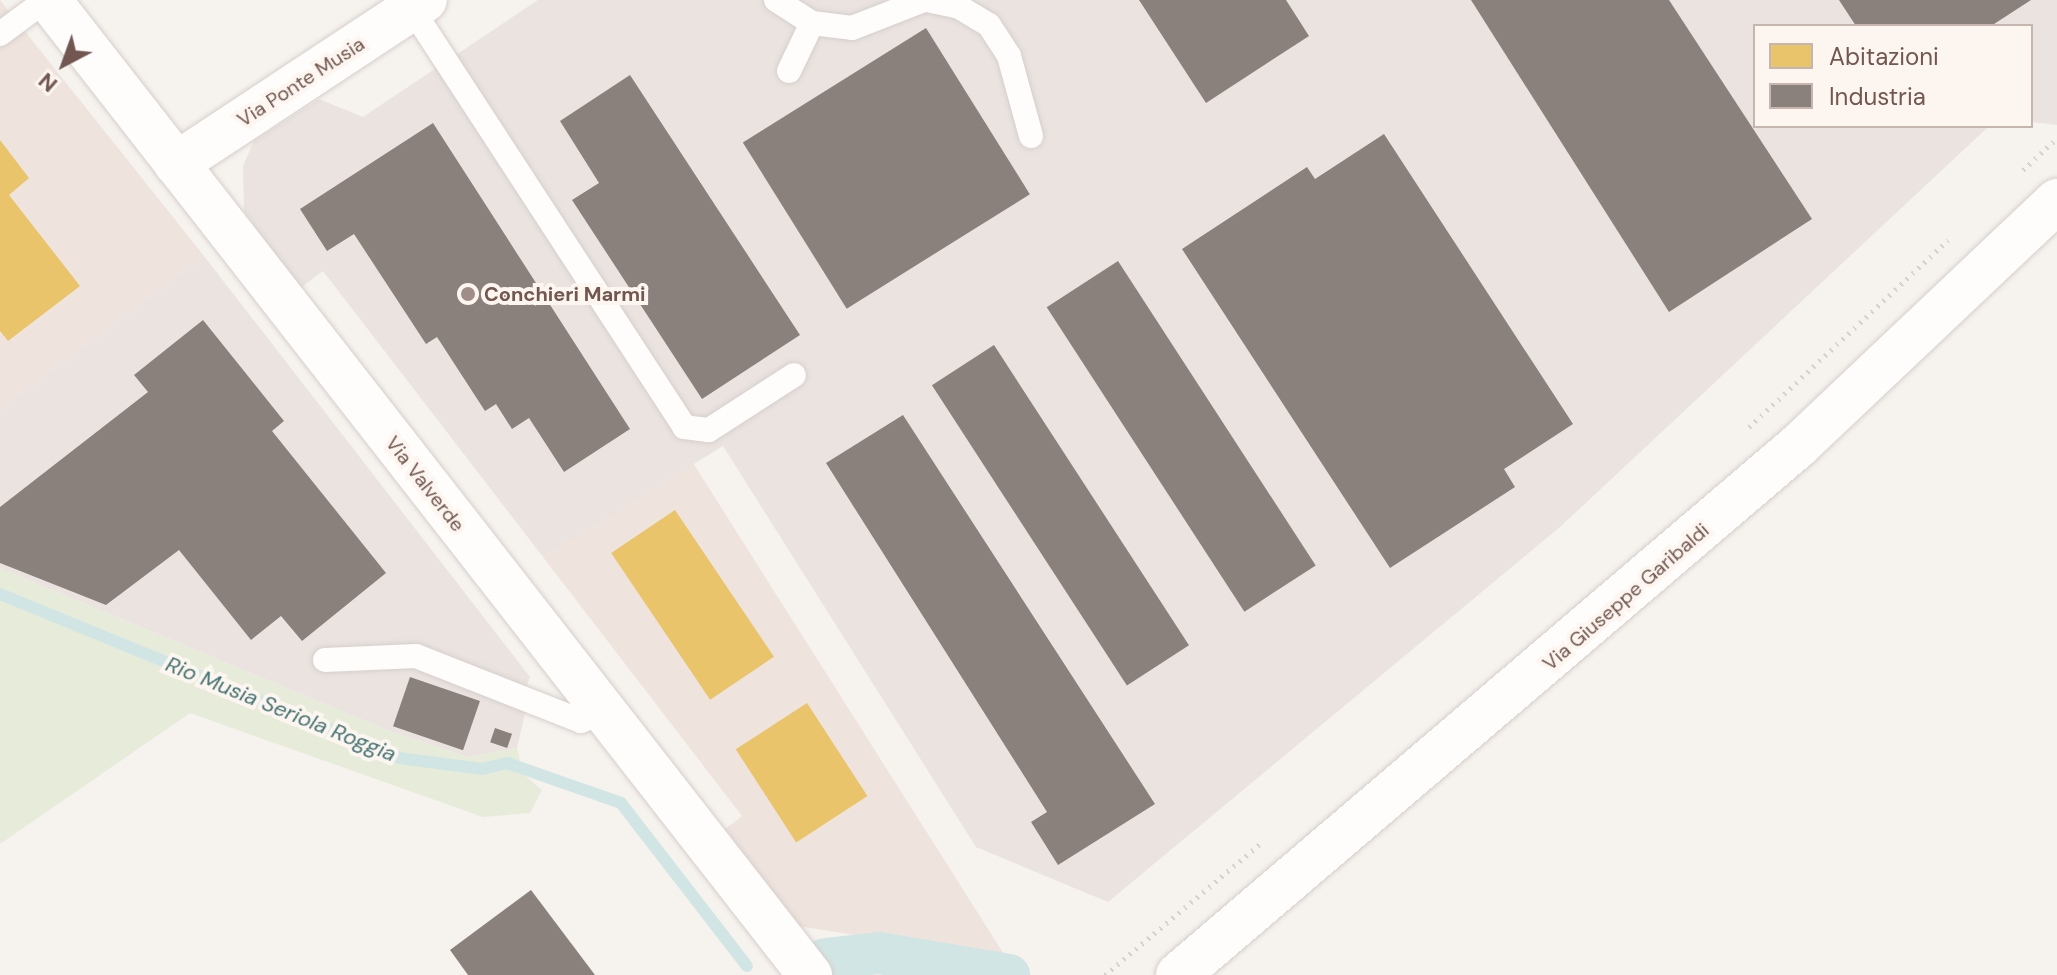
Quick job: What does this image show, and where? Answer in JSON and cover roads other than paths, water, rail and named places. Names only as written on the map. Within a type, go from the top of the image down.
[{"type":"street","name":"Via Valverde","points":[[47,0],[805,973]]},
{"type":"street","name":"Via Ponte Musia","points":[[176,164],[419,4]]},
{"type":"street","name":"Via Giuseppe Garibaldi","points":[[1178,975],[1798,446],[2057,201]]},
{"type":"lane","points":[[0,34],[47,0]]},
{"type":"lane","points":[[776,0],[812,23],[852,28],[926,0],[959,7],[989,25],[1009,56],[1031,136]]},
{"type":"lane","points":[[419,4],[684,427],[709,430],[794,375]]},
{"type":"lane","points":[[789,71],[812,23]]},
{"type":"lane","points":[[325,660],[416,656],[581,721],[602,712]]},
{"type":"waterway","name":"Rio Musia Seriola Roggia","points":[[0,594],[399,758],[482,769],[507,763],[621,803],[747,966]]},
{"type":"waterway","points":[[825,959],[879,953],[1009,975]]},
{"type":"place","name":"Conchieri Marmi","points":[[468,294]]}]
